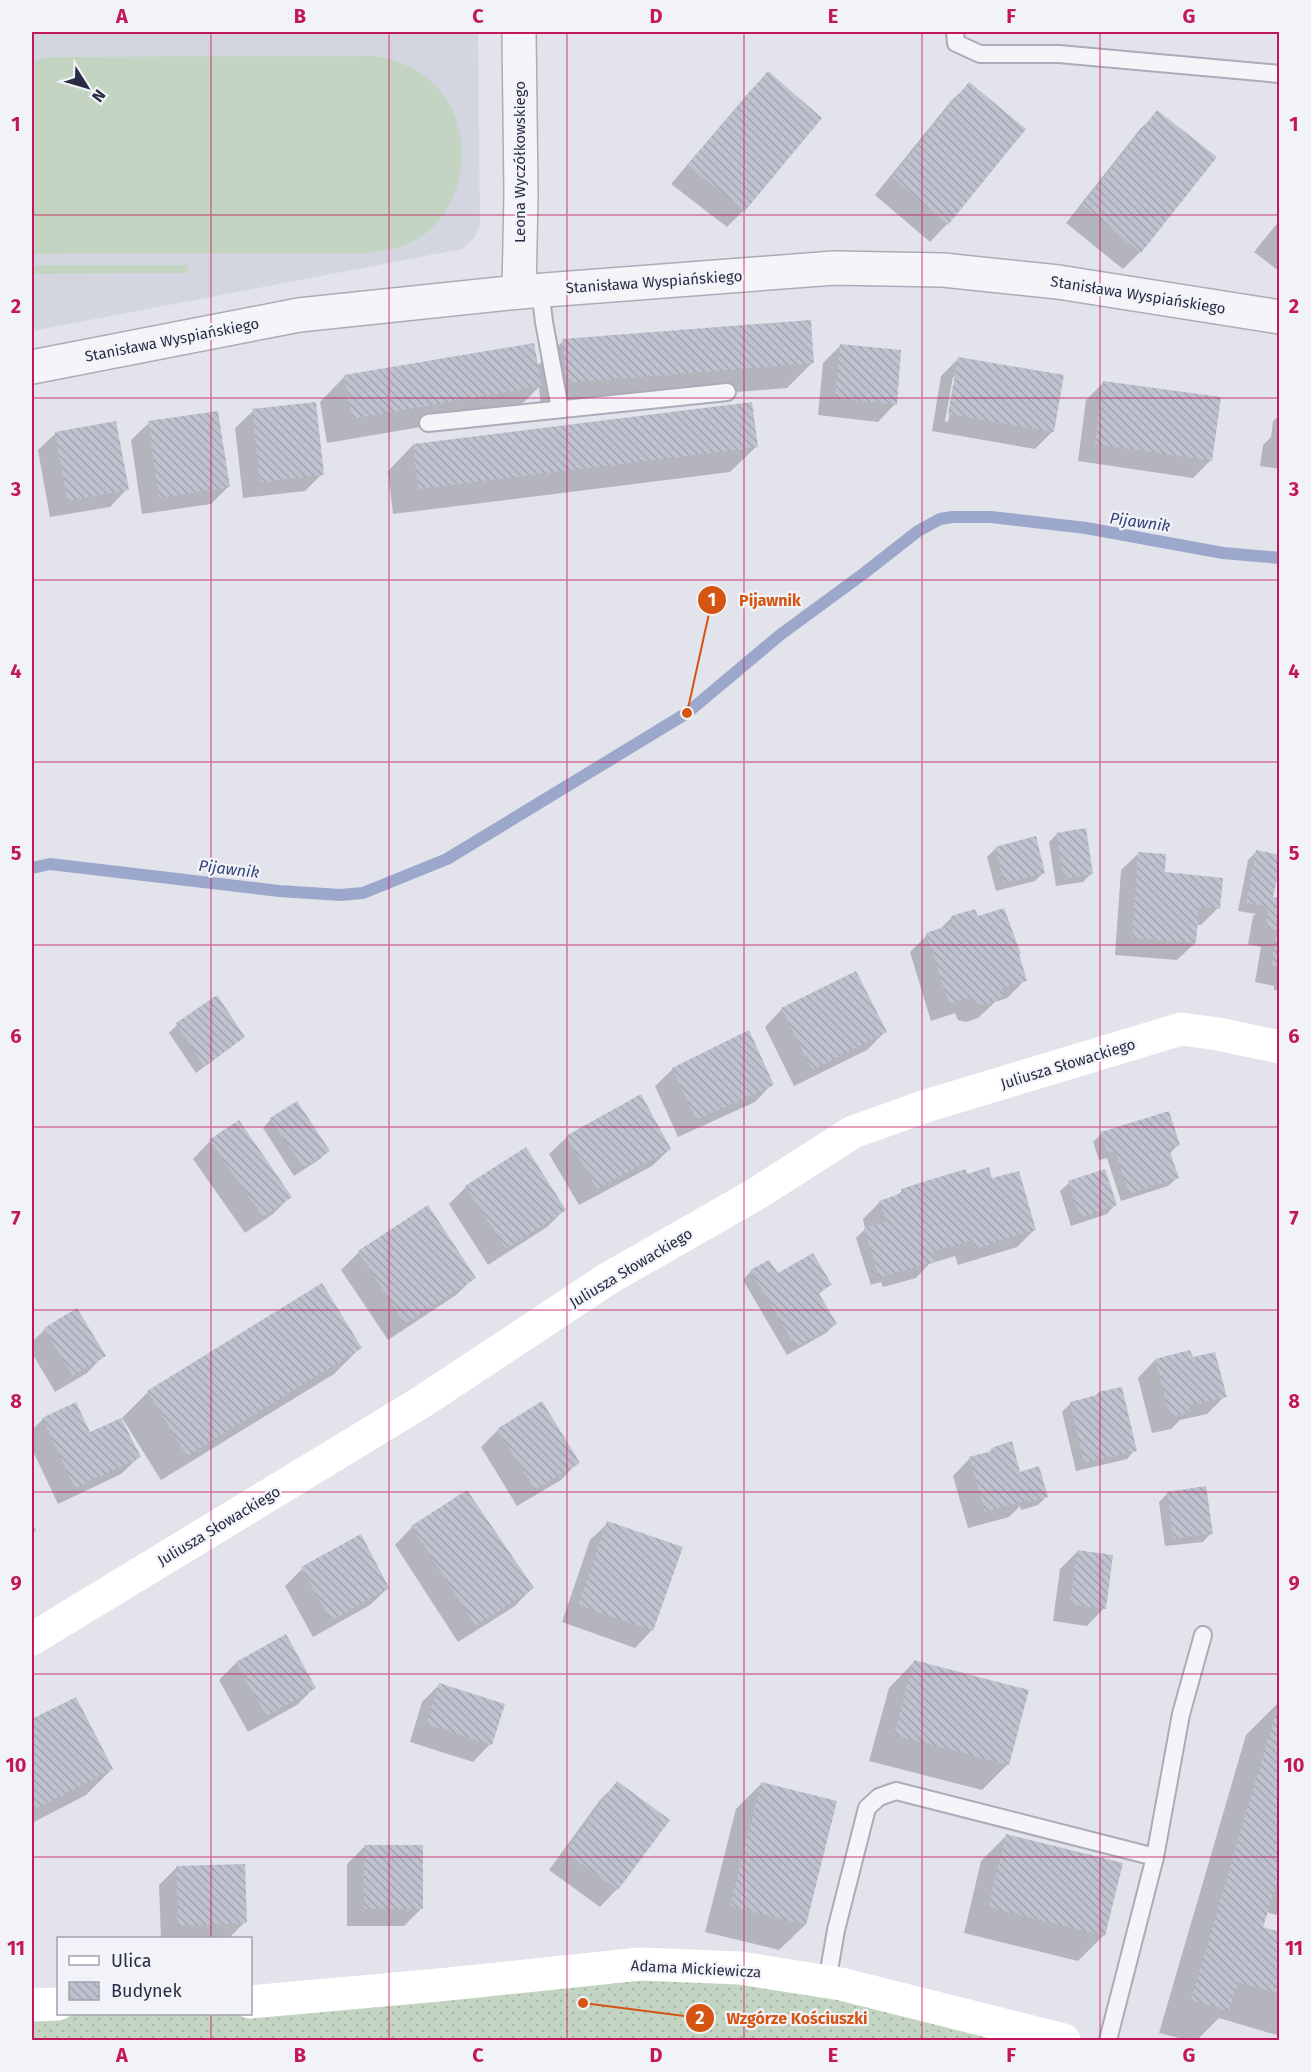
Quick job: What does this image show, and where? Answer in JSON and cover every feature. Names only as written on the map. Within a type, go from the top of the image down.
[{"type":"street","name":"Leona Wyczółkowskiego","points":[[519,32],[521,217],[529,291]]},
{"type":"street","name":"Stanisława Wyspiańskiego","points":[[32,367],[299,315],[529,291],[834,268],[944,270],[1058,282],[1280,317]]},
{"type":"street","name":"Juliusza Słowackiego","points":[[32,1639],[420,1403],[609,1278],[756,1194],[853,1132],[926,1106],[1181,1029],[1280,1047]]},
{"type":"street","name":"Adama Mickiewicza","points":[[252,2002],[416,1988],[640,1964],[740,1968],[827,1982],[1064,2040]]},
{"type":"street","points":[[32,2004],[57,2004]]},
{"type":"lane","points":[[955,32],[956,43],[980,54],[1059,54],[1280,74]]},
{"type":"lane","points":[[529,291],[544,322],[560,409]]},
{"type":"lane","points":[[428,423],[727,392]]},
{"type":"lane","points":[[1108,2040],[1155,1857],[1181,1714],[1203,1635]]},
{"type":"lane","points":[[827,1982],[836,1930],[867,1808],[879,1797],[896,1791],[1155,1857]]},
{"type":"shaded area","points":[[32,32],[478,32],[480,224],[475,237],[462,249],[32,331]]},
{"type":"green space","points":[[375,56],[405,65],[426,77],[446,99],[456,119],[461,141],[462,163],[457,185],[449,206],[436,224],[419,238],[401,246],[371,253],[32,254],[32,61],[48,57]]},
{"type":"green space","points":[[32,265],[188,265],[187,273],[32,274]]},
{"type":"green space","points":[[640,1964],[1064,2040],[32,2040],[32,2005],[57,2015],[252,2014]]},
{"type":"building","points":[[768,71],[822,118],[745,211],[687,165]]},
{"type":"building","points":[[969,82],[1026,129],[948,225],[892,177]]},
{"type":"building","points":[[1157,110],[1217,157],[1141,253],[1082,205]]},
{"type":"building","points":[[811,320],[814,363],[566,383],[562,339]]},
{"type":"building","points":[[534,343],[542,386],[352,419],[344,375]]},
{"type":"building","points":[[840,344],[901,350],[897,405],[835,398]]},
{"type":"building","points":[[958,357],[1064,375],[1054,432],[948,414]]},
{"type":"building","points":[[1103,381],[1221,397],[1212,461],[1095,444]]},
{"type":"building","points":[[316,402],[324,475],[260,482],[252,409]]},
{"type":"building","points":[[752,402],[758,447],[418,489],[413,444]]},
{"type":"building","points":[[218,411],[230,487],[159,498],[148,421]]},
{"type":"building","points":[[116,421],[129,490],[67,501],[55,432]]},
{"type":"building","points":[[1086,828],[1093,874],[1064,879],[1056,833]]},
{"type":"building","points":[[1036,836],[1045,873],[1004,883],[995,847]]},
{"type":"building","points":[[1256,850],[1280,855],[1280,866],[1273,897],[1280,898],[1280,967],[1271,965],[1277,930],[1265,927],[1268,906],[1246,903]]},
{"type":"building","points":[[1138,852],[1166,854],[1165,872],[1223,878],[1220,909],[1199,907],[1196,943],[1132,938]]},
{"type":"building","points":[[1004,908],[1021,954],[1019,954],[1027,981],[1002,988],[1004,994],[997,1001],[985,1005],[975,1003],[973,997],[949,1004],[926,933],[953,924],[951,916],[975,909],[978,916]]},
{"type":"building","points":[[856,971],[887,1032],[812,1070],[781,1008]]},
{"type":"building","points":[[217,995],[245,1037],[204,1066],[176,1023]]},
{"type":"building","points":[[749,1030],[774,1085],[696,1120],[672,1068]]},
{"type":"building","points":[[641,1094],[671,1149],[597,1189],[566,1136]]},
{"type":"building","points":[[297,1101],[330,1151],[303,1168],[270,1118]]},
{"type":"building","points":[[1169,1111],[1180,1145],[1169,1149],[1179,1178],[1129,1194],[1115,1151],[1107,1153],[1101,1132]]},
{"type":"building","points":[[239,1120],[292,1197],[263,1217],[209,1140]]},
{"type":"building","points":[[526,1147],[566,1210],[506,1249],[465,1186]]},
{"type":"building","points":[[989,1167],[992,1178],[1019,1171],[1036,1230],[975,1249],[973,1240],[933,1252],[935,1261],[879,1278],[864,1228],[886,1221],[879,1201],[902,1193],[901,1189],[929,1180],[966,1169],[967,1174]]},
{"type":"building","points":[[1105,1169],[1117,1205],[1080,1218],[1068,1181]]},
{"type":"building","points":[[428,1205],[476,1278],[405,1324],[358,1251]]},
{"type":"building","points":[[813,1253],[832,1285],[818,1292],[837,1324],[796,1347],[750,1270],[769,1260],[778,1273]]},
{"type":"building","points":[[322,1283],[362,1348],[187,1456],[147,1391]]},
{"type":"building","points":[[77,1308],[106,1356],[73,1376],[44,1328]]},
{"type":"building","points":[[1190,1350],[1193,1357],[1215,1352],[1227,1397],[1189,1405],[1190,1412],[1170,1417],[1155,1359]]},
{"type":"building","points":[[1122,1387],[1137,1451],[1084,1463],[1070,1402],[1097,1395],[1098,1392]]},
{"type":"building","points":[[542,1401],[580,1463],[535,1490],[497,1429]]},
{"type":"building","points":[[76,1402],[90,1432],[121,1418],[141,1457],[75,1488],[42,1418]]},
{"type":"building","points":[[1012,1441],[1020,1472],[1039,1466],[1048,1497],[985,1512],[969,1457],[992,1451],[991,1448]]},
{"type":"building","points":[[1206,1486],[1213,1534],[1173,1538],[1167,1492]]},
{"type":"building","points":[[467,1490],[534,1588],[476,1626],[411,1526]]},
{"type":"building","points":[[607,1521],[683,1547],[653,1631],[578,1605]]},
{"type":"building","points":[[361,1534],[389,1588],[331,1621],[301,1567]]},
{"type":"building","points":[[1077,1550],[1113,1555],[1106,1609],[1070,1604]]},
{"type":"building","points":[[286,1634],[316,1688],[266,1716],[236,1662]]},
{"type":"building","points":[[914,1660],[1029,1690],[1009,1765],[894,1735]]},
{"type":"building","points":[[439,1683],[505,1704],[492,1745],[426,1724]]},
{"type":"building","points":[[76,1697],[113,1769],[32,1811],[32,1719]]},
{"type":"building","points":[[1280,1698],[1280,1874],[1263,1927],[1280,1932],[1280,1994],[1238,1982],[1229,2011],[1191,2000]]},
{"type":"building","points":[[617,1781],[670,1820],[618,1890],[565,1852]]},
{"type":"building","points":[[761,1782],[837,1801],[806,1925],[730,1906]]},
{"type":"building","points":[[1006,1834],[1123,1863],[1105,1936],[988,1907]]},
{"type":"building","points":[[364,1845],[423,1845],[423,1909],[364,1909]]},
{"type":"building","points":[[245,1864],[247,1923],[178,1926],[176,1866]]},
{"type":"waterway","name":"Pijawnik","points":[[32,868],[50,864],[279,891],[340,895],[363,893],[447,859],[687,713],[780,635],[918,531],[940,519],[991,517],[1086,528],[1223,553],[1280,558]]},
{"type":"place","name":"Pijawnik","points":[[687,713]]},
{"type":"place","name":"Wzgórze Kościuszki","points":[[583,2003]]}]
